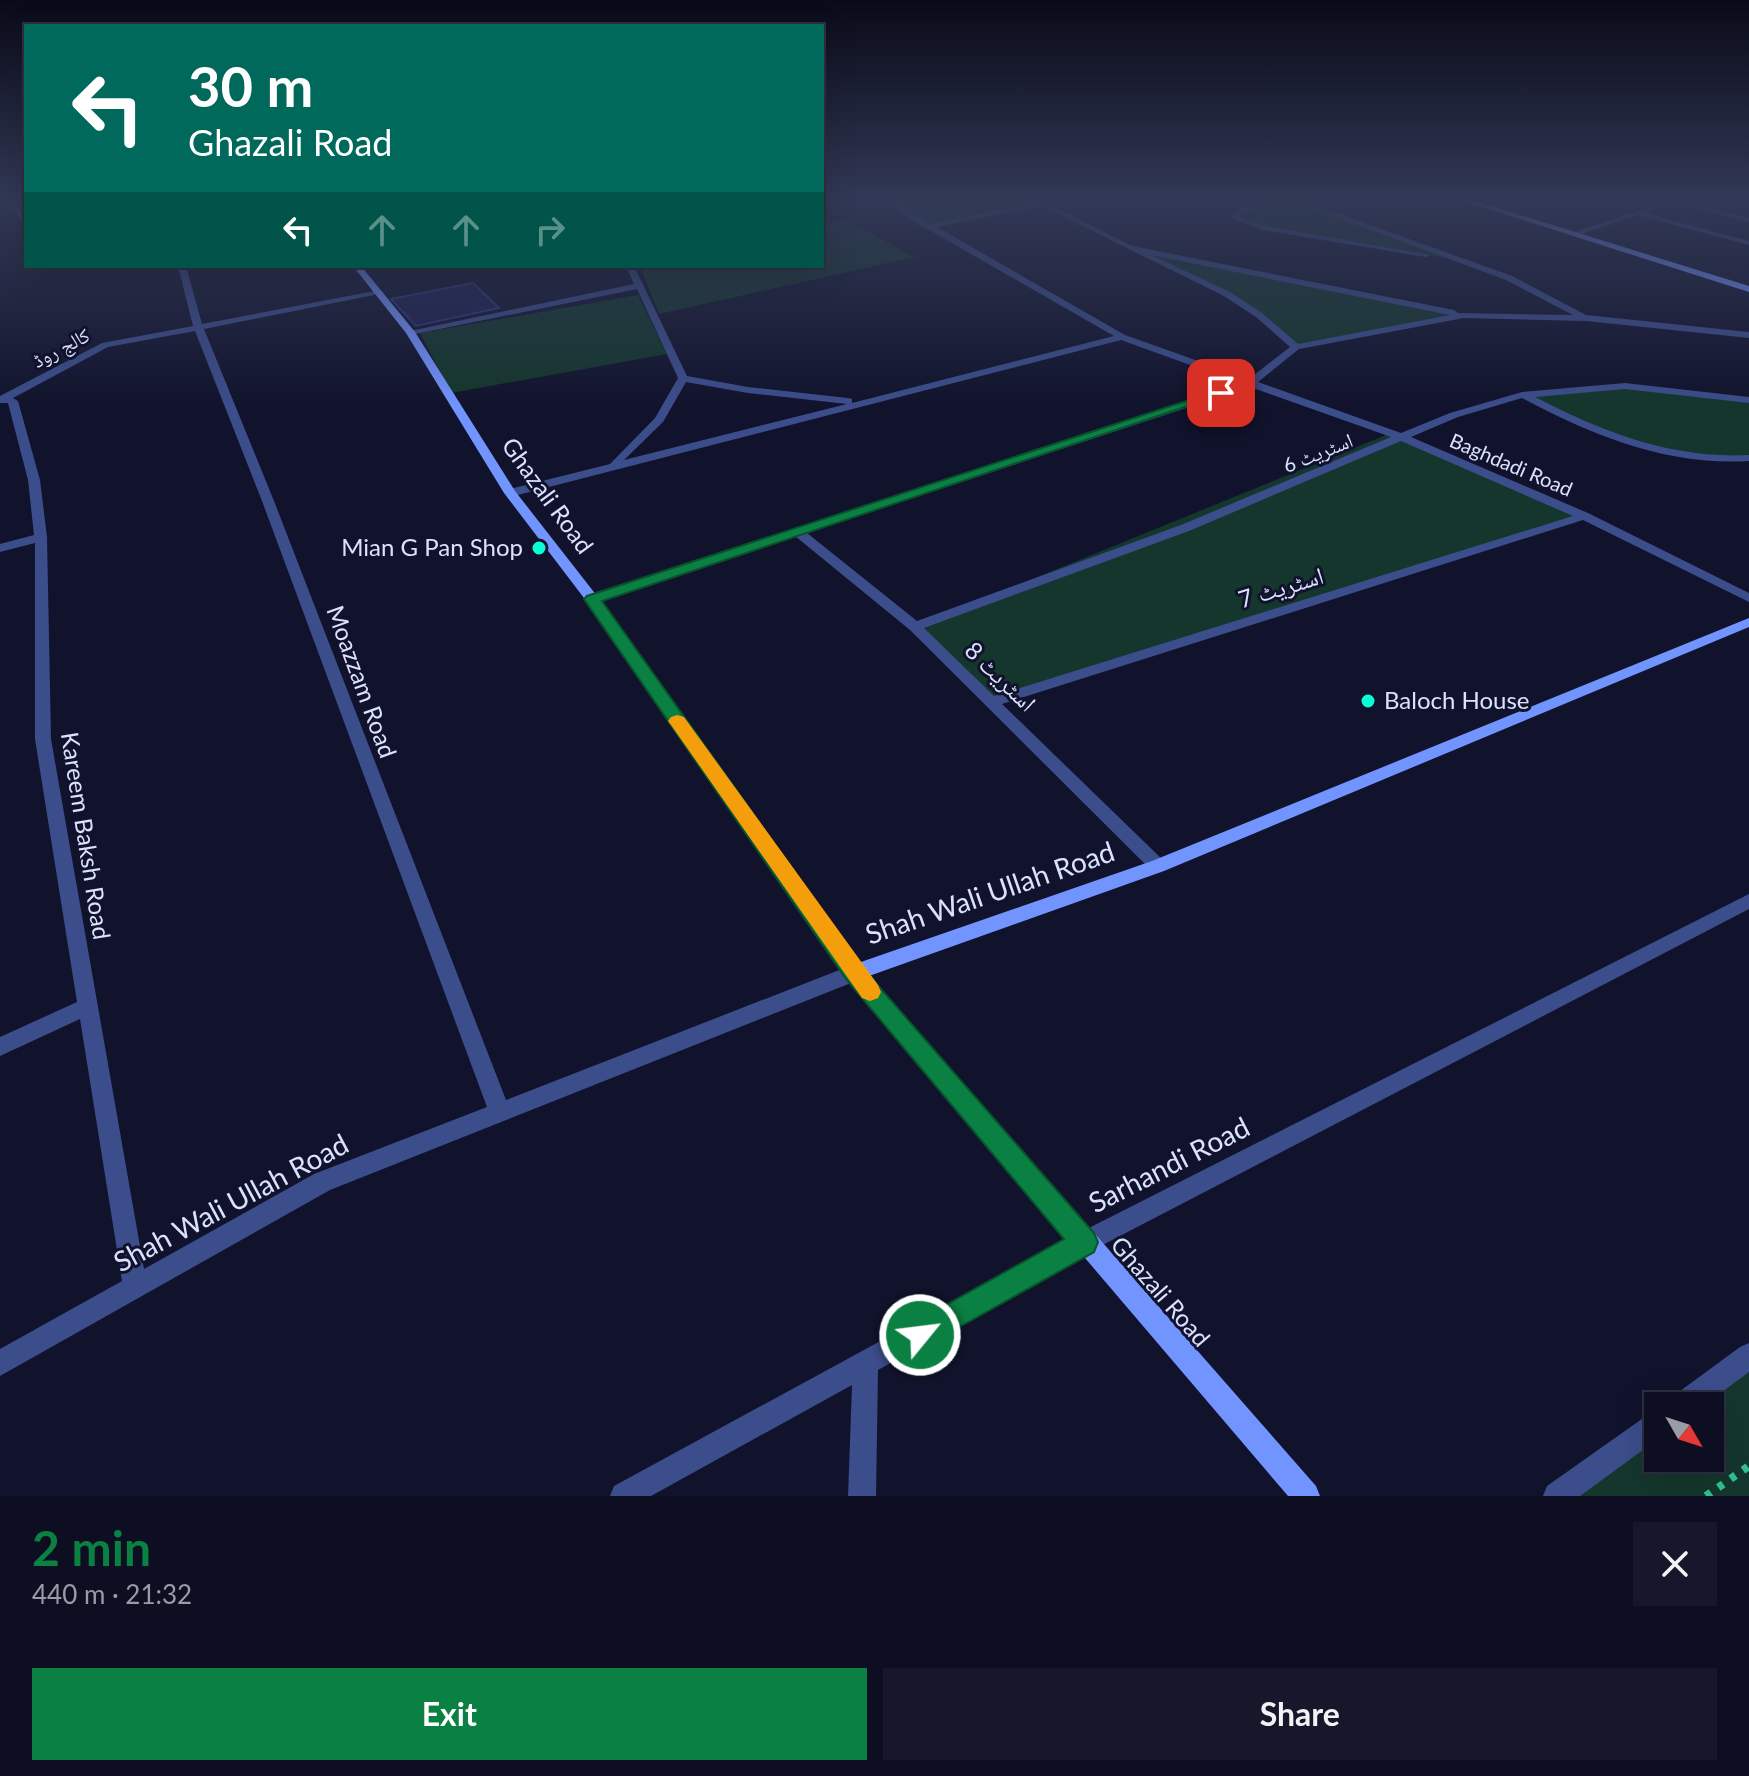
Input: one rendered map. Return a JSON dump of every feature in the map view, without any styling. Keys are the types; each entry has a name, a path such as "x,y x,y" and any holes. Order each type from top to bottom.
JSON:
{"main road":[{"name":"Ghazali Road","path":"359,269 410,332 510,493 592,599 854,973 1306,1496"},
{"path":"1684,269 1749,289"},
{"name":"Shah Wali Ullah Road","path":"854,973 1158,866 1749,622"}],"street":[{"name":"Moazzam Road","path":"183,269 198,327 268,501 500,1113"},
{"path":"631,269 683,378"},
{"name":"Baghdadi Road","path":"1005,269 1122,337 1403,438 1584,516 1749,598"},
{"path":"1174,269 1227,294 1259,315 1296,347"},
{"path":"1234,269 1464,315 1586,318 1749,335"},
{"path":"1484,269 1509,278 1586,318"},
{"path":"410,332 640,286"},
{"name":"کالج روڈ","path":"2,400 105,345 380,293"},
{"path":"592,599 1251,383 1296,347 1464,315"},
{"path":"510,493 1122,337"},
{"path":"683,378 748,390 862,403"},
{"path":"612,465 659,420 683,378"},
{"name":"اسٹریٹ 6","path":"915,627 1185,528 1454,415 1522,395 1625,386 1749,400"},
{"path":"1522,395 1660,452 1726,461 1749,458"},
{"name":"Kareem Baksh Road","path":"2,400 13,401 31,467 41,537 43,739 135,1287"},
{"name":"اسٹریٹ 7","path":"991,702 1584,516"},
{"name":"اسٹریٹ 8","path":"799,533 915,627 1158,866"},
{"path":"0,548 41,537"},
{"name":"Sarhandi Road","path":"624,1496 865,1366 1085,1242 1749,901"},
{"name":"Shah Wali Ullah Road","path":"0,1363 322,1182 854,973"},
{"path":"0,1047 88,1006"},
{"path":"1700,1392 1749,1356"},
{"path":"862,1496 865,1366"},
{"path":"1557,1496 1644,1433"}],"path":[{"path":"1706,1496 1749,1466"}],"green space":[{"path":"641,269 862,269 659,314"},
{"path":"1174,269 1234,269 1464,315 1293,349 1257,316"},
{"path":"638,295 667,354 451,393 420,333"},
{"path":"1625,386 1749,400 1749,458 1693,456 1664,449 1604,429 1522,395"},
{"path":"1391,433 1584,516 991,702 915,627"},
{"path":"1749,1356 1749,1496 1557,1496 1644,1433 1644,1472 1724,1472 1724,1392 1700,1392"}],"building":[{"path":"473,283 499,308 416,326 391,299"}],"slow traffic":[{"path":"677,721 870,992"}],"place":[{"name":"Mian G Pan Shop","path":"539,548"},
{"name":"Baloch House","path":"1368,701"}],"route":[{"path":"920,1335 1085,1242 854,973 592,599 1221,393"}]}
